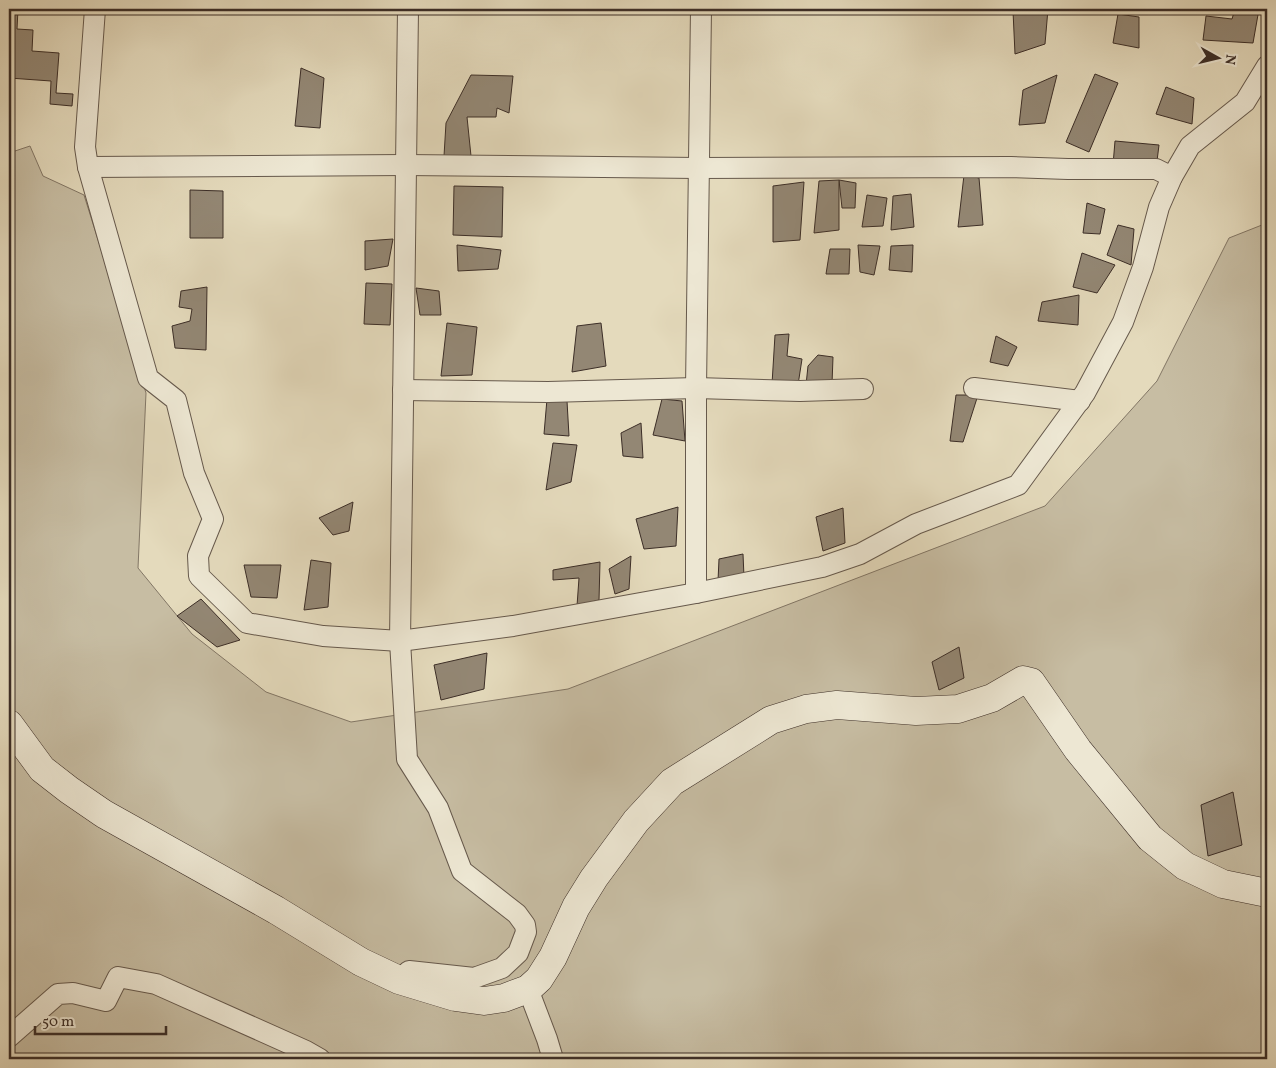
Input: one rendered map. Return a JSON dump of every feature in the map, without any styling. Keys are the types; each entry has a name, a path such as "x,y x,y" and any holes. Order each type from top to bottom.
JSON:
{"street":[{"path":"95,9 85,147 88,167 148,378 176,400 194,473 213,519 198,556 199,576 247,624 323,636 400,641 513,626 696,593 822,567 860,554 916,524 1018,485 1086,393 1123,322 1143,267 1158,207 1172,177 1190,146 1245,102 1267,66"},
{"path":"398,980 409,971 474,978 502,968 518,953 526,932 525,925 517,914 462,871 438,808 407,759 400,641 408,9"},
{"path":"696,593 696,388 701,9"},
{"path":"88,167 405,165 698,168 1011,167 1156,169 1172,177"},
{"path":"402,390 548,392 696,388 800,391 863,389"},
{"path":"974,388 1080,401"},
{"path":"9,724 42,769 68,790 104,814 268,905 361,962 398,980 455,997 484,1001 504,998 528,989 539,979 553,958 576,907 594,878 636,821 672,782 771,720 806,709 837,705 916,712 958,709 992,698 1023,680 1030,682 1078,750 1150,838 1185,866 1223,884 1267,893"},
{"path":"9,1038 58,994 73,993 106,1001 118,977 156,984 320,1059"},
{"path":"528,989 553,1059"}],"shaded area":[{"path":"30,146 43,176 84,195 146,393 138,568 192,634 266,692 351,722 568,689 1045,506 1157,381 1229,238 1267,223 1267,1059 9,1059 9,153"}],"building":[{"path":"9,9 18,9 17,29 33,30 32,51 59,53 56,93 73,94 72,106 50,104 51,81 9,78"},
{"path":"1021,9 1048,9 1045,44 1015,54 1013,11 1021,12"},
{"path":"1235,9 1259,9 1253,43 1203,40 1206,16 1232,19"},
{"path":"1118,14 1139,17 1139,48 1113,43"},
{"path":"301,68 324,78 320,128 295,126"},
{"path":"1095,74 1118,83 1089,152 1066,142"},
{"path":"471,75 513,76 509,113 497,108 496,117 467,117 471,156 444,156 446,123"},
{"path":"1057,75 1045,123 1019,125 1023,90"},
{"path":"1166,87 1194,98 1192,124 1156,114"},
{"path":"1115,141 1159,145 1156,169 1113,165"},
{"path":"964,175 979,178 983,225 958,227"},
{"path":"839,180 856,183 855,208 842,208"},
{"path":"839,180 839,230 814,233 819,181"},
{"path":"804,182 800,240 773,242 773,186"},
{"path":"454,186 503,187 502,237 453,235"},
{"path":"190,190 223,191 223,238 190,238"},
{"path":"911,194 914,227 891,230 893,196"},
{"path":"867,195 887,198 883,226 862,227"},
{"path":"1087,203 1105,209 1100,234 1083,233"},
{"path":"1118,225 1134,229 1131,265 1107,255"},
{"path":"393,239 388,266 365,270 365,241"},
{"path":"457,245 501,250 498,269 458,271"},
{"path":"858,245 880,246 874,275 860,272"},
{"path":"913,245 912,272 889,270 891,246"},
{"path":"830,249 850,249 849,274 826,274"},
{"path":"1082,253 1115,265 1097,293 1073,287"},
{"path":"366,283 392,284 390,325 364,324"},
{"path":"207,287 206,350 175,348 172,326 190,321 192,309 179,307 181,291"},
{"path":"416,288 439,291 441,315 420,315"},
{"path":"1079,295 1078,325 1038,321 1042,302"},
{"path":"447,323 477,327 472,375 441,376"},
{"path":"601,323 606,366 572,372 577,326"},
{"path":"789,334 787,356 802,359 798,385 772,384 775,335"},
{"path":"996,336 1017,347 1008,366 990,362"},
{"path":"818,355 833,357 832,384 806,385 808,366"},
{"path":"956,395 978,395 963,442 950,441"},
{"path":"547,399 567,401 569,436 544,434"},
{"path":"662,399 682,401 685,441 653,435"},
{"path":"641,423 643,458 623,456 621,433"},
{"path":"553,443 577,445 571,482 546,490"},
{"path":"353,502 349,531 333,535 319,518"},
{"path":"678,507 676,546 644,549 636,519"},
{"path":"843,508 845,543 823,551 816,517"},
{"path":"743,554 744,577 718,581 719,559"},
{"path":"631,556 629,589 615,594 609,569"},
{"path":"311,560 331,563 328,607 304,610"},
{"path":"600,562 599,600 577,606 579,578 553,580 553,570"},
{"path":"244,565 281,565 277,598 251,597"},
{"path":"201,599 240,640 217,647 177,616"},
{"path":"959,647 964,678 939,690 932,662"},
{"path":"487,653 484,689 441,700 434,665"},
{"path":"1233,792 1242,845 1208,856 1201,805"}]}
